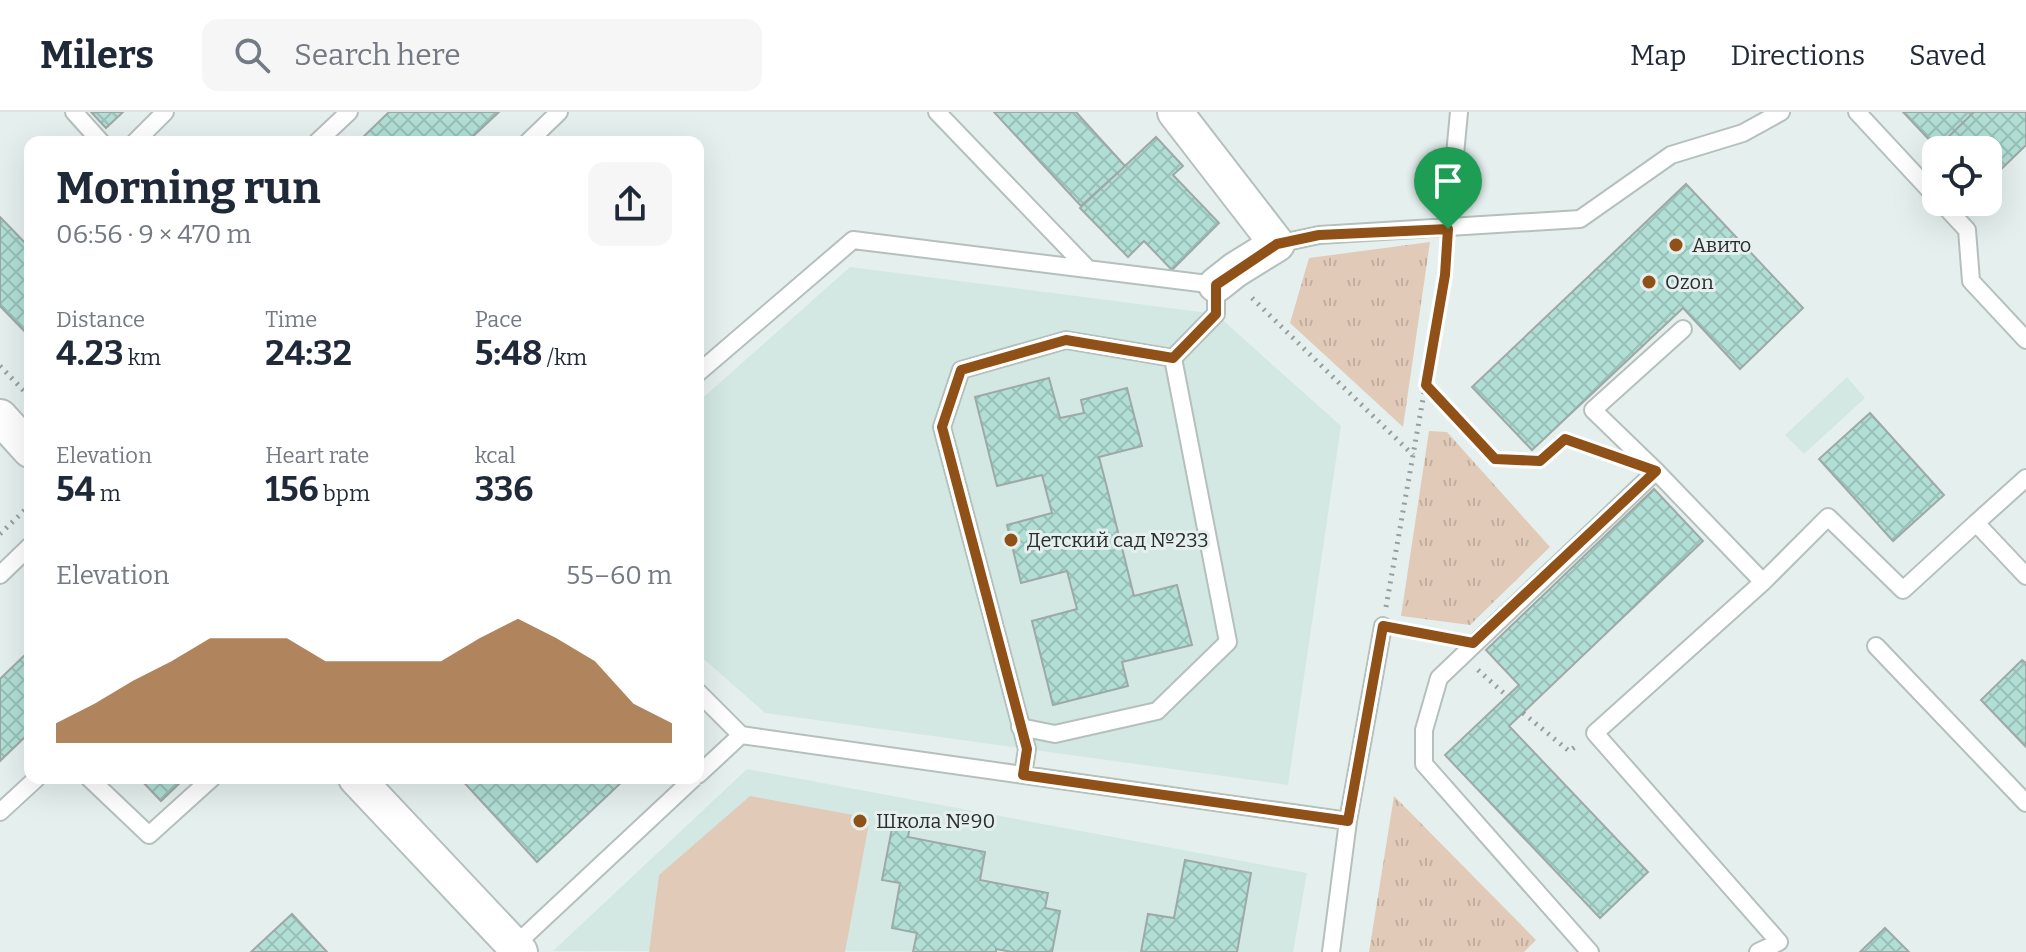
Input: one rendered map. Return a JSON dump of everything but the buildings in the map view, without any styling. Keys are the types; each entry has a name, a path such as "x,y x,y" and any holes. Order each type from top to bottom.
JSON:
{"street":[{"path":"1175,112 1277,244 1222,280"},
{"path":"0,417 24,443"},
{"path":"362,784 514,950"}],"lane":[{"path":"74,112 96,136"},
{"path":"141,136 165,112"},
{"path":"323,136 349,112"},
{"path":"534,136 559,112"},
{"path":"937,112 1088,269"},
{"path":"1448,229 1459,112"},
{"path":"1277,244 1319,235 1580,219 1671,155 1743,133 1781,112"},
{"path":"1857,112 1922,182"},
{"path":"1954,216 1967,230 1971,281 2026,340"},
{"path":"704,368 853,240 1088,269 1222,280 1216,314 1173,358"},
{"path":"1683,329 1593,410 1763,582"},
{"path":"1023,775 1027,749 942,427 961,370 1066,340 1173,358"},
{"path":"1020,727 1055,734 1157,711 1228,642 1173,358"},
{"path":"1590,952 1424,764 1424,730 1439,678 1656,471"},
{"path":"1758,952 1781,947 1595,733 1763,582 1828,517 1903,590 2026,478"},
{"path":"1976,523 2026,576"},
{"path":"0,575 24,552"},
{"path":"1331,952 1348,821 1383,626"},
{"path":"1876,646 2026,803"},
{"path":"704,698 741,735 1348,821"},
{"path":"704,769 741,735"},
{"path":"0,812 30,784"},
{"path":"95,784 149,835 205,784"},
{"path":"514,950 688,784"}],"path":[{"path":"1448,229 1445,275 1383,626 1473,643"},
{"path":"1222,280 1413,455"},
{"path":"0,366 24,391"},
{"path":"1426,385 1495,459 1540,461 1565,439 1604,453"},
{"path":"0,534 24,511"},
{"path":"1461,656 1507,696"},
{"path":"1523,713 1569,751 1595,733"}],"shaded area":[{"name":"Детский сад №233","path":"850,267 1216,314 1341,426 1288,785 765,713 704,659 704,397"},
{"path":"1847,377 1865,398 1804,454 1785,435"},
{"name":"Школа №90","path":"747,769 1307,873 1293,952 553,951"}],"green space":[{"path":"1430,242 1403,427 1290,323 1309,258"},
{"path":"1429,431 1447,432 1550,547 1470,625 1401,616"},
{"path":"750,796 870,818 845,952 649,952 659,875"},
{"path":"1394,796 1536,940 1524,952 1369,952"}],"place":[{"name":"Авито","path":"1676,245"},
{"name":"Ozon","path":"1649,282"},
{"name":"Детский сад №233","path":"1011,540"},
{"name":"Школа №90","path":"860,821"}],"route":[{"path":"1448,229 1445,275 1426,385 1495,459 1540,461 1565,439 1656,471 1473,643 1383,626 1348,821 1023,775 1027,749 942,427 961,370 1066,340 1173,358 1216,314 1216,285 1277,244 1319,235 1448,229"}]}
